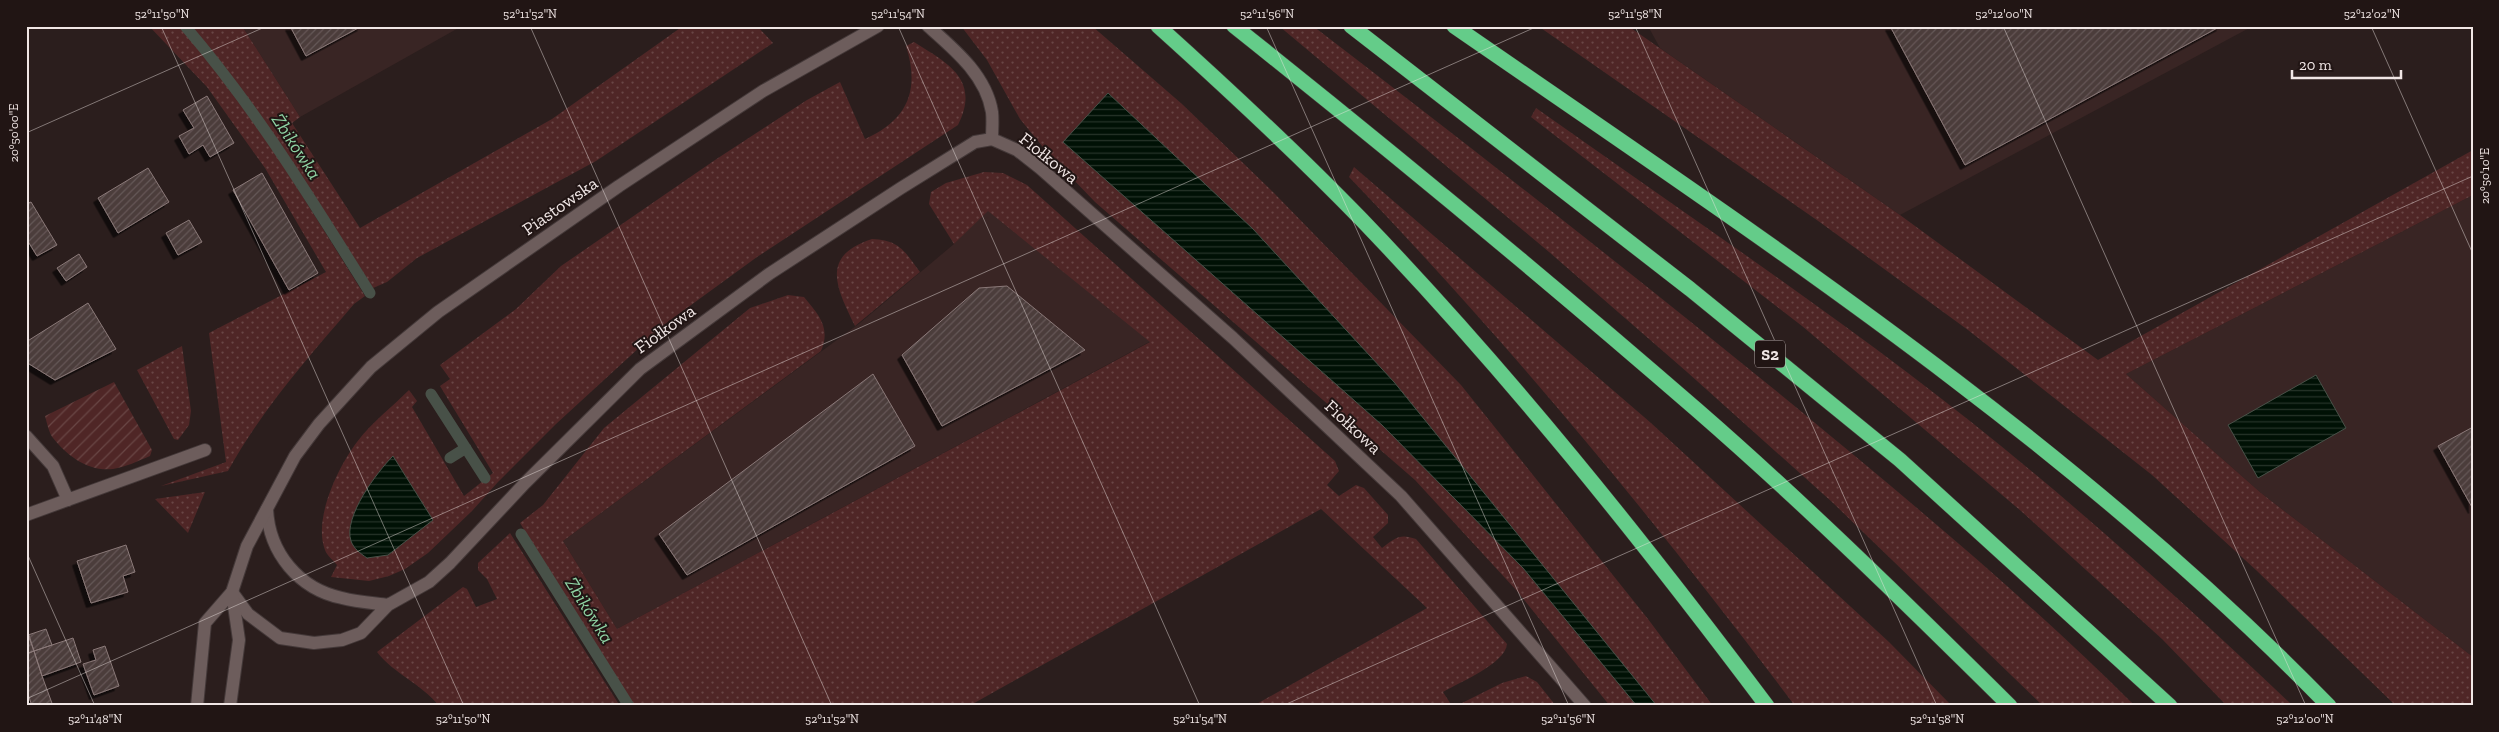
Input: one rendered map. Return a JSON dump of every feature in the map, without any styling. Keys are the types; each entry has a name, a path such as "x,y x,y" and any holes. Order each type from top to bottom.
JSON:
{"highway":[{"path":"1158,26 1250,110 1361,219 1475,344 1574,459 1664,569 1766,706"},
{"path":"1234,26 1403,162 1698,411 1890,588 2010,706"},
{"name":"S2","path":"1351,26 1690,289 1900,460 2170,706"},
{"path":"1454,26 1804,269 1984,400 2156,544 2291,667 2329,706"}],"street":[{"name":"Piastowska","path":"232,592 247,546 295,456 349,389 388,351 438,312 695,135 763,91 878,26"},
{"path":"928,26 973,70 992,111 992,139"},
{"name":"Fiołkowa","path":"232,592 258,623 280,638 302,642 328,642 353,637 361,633 388,605 429,582 450,563 525,483 640,369 769,274 975,142 992,139 1017,150 1040,168 1233,338 1401,496 1585,706"},
{"path":"26,436 53,466 68,500"},
{"path":"26,515 205,450"},
{"path":"266,509 275,548 298,578 314,588 341,598 388,605"},
{"path":"197,706 205,623 232,592"},
{"path":"230,706 239,640 232,592"}],"shaded area":[{"path":"149,26 180,26 223,77 256,122 365,296 354,304 286,384 256,426 228,471 161,486 226,462 209,333 326,272 265,168 207,87"},
{"path":"190,26 242,26 300,117 292,123 360,228 552,119 683,26 757,26 773,43 596,161 417,258 387,282 373,288 277,139"},
{"path":"242,26 462,26 300,117"},
{"path":"961,26 1092,26 1182,104 1274,193 1461,385 1648,619 1713,706 1657,706 1394,382 1253,229 1108,93 1064,143 1382,425 1523,568 1637,706 1610,706 1517,591 1415,480 1095,202 1047,152 1020,119 987,60"},
{"path":"1279,26 1313,26 1617,263 1797,408 1927,517 2054,628 2135,706 2043,706 1832,502 1687,372 1549,252"},
{"path":"1538,26 1628,26 1900,215 2098,360 2473,150 2473,195 2126,374 2261,493 2473,657 2473,706 2396,706 2256,570 2152,475 1968,330 1821,223"},
{"path":"1648,26 2253,26 1900,215 1660,48"},
{"path":"914,42 948,65 963,84 965,96 964,109 958,125 757,257 665,324 556,424 472,511 428,553 405,569 389,576 369,581 331,577 337,565 325,550 322,524 329,494 335,479 342,465 363,435 409,390 417,401 412,407 464,496 493,473 440,386 450,379 440,365 516,309 561,266 715,160 807,100 840,82 865,139 892,123 901,113 911,90 912,76 906,46"},
{"path":"1108,93 1253,229 1394,382 1657,706 1637,706 1523,568 1382,425 1063,142"},
{"path":"1536,108 1816,305 1958,412 2057,492 2153,576 2293,706 2227,706 2162,639 2021,511 1802,326 1531,117"},
{"path":"1354,167 1651,423 1889,642 1952,706 1795,706 1743,637 1580,435 1467,304 1349,177"},
{"path":"984,172 1003,173 1027,185 1335,461 1339,471 1327,485 1339,496 1356,485 1364,488 1388,515 1388,523 1373,537 1382,548 1398,537 1406,536 1416,539 1507,644 1499,659 1481,672 1443,692 1452,706 1253,706 1427,608 1321,509 969,706 634,706 520,523 543,505 604,428 750,308 788,295 804,297 822,322 825,335 821,351 563,541 617,629 1150,342 988,211 954,244 929,204 931,192 946,183"},
{"path":"2473,195 2473,657 2261,493 2126,374"},
{"path":"988,210 1151,341 617,629 563,541 860,323 954,244"},
{"path":"872,239 889,242 901,248 920,272 855,326 838,287 837,275 839,264 844,255 855,246"},
{"path":"182,346 191,411 189,425 178,440 174,439 137,370"},
{"path":"2316,375 2346,428 2258,478 2228,425"},
{"path":"114,382 152,450 150,456 123,467 113,469 95,468 72,457 59,445 50,433 45,416"},
{"path":"393,456 433,520 388,555 367,558 356,549 351,541 352,520 363,496"},
{"path":"205,492 188,533 155,499"},
{"path":"510,533 620,706 439,706 425,691 391,667 377,652 463,587 467,589 476,607 497,599 487,579 478,570 478,563"},
{"path":"1526,676 1537,682 1556,706 1456,706 1502,683"}],"building":[{"path":"290,26 362,26 306,56"},
{"path":"1890,26 2221,26 1965,165"},
{"path":"207,96 234,143 210,157 203,145 189,154 179,136 194,128 183,110"},
{"path":"148,168 169,202 118,233 98,198"},
{"path":"262,173 318,273 289,290 233,190"},
{"path":"31,202 57,245 37,256 26,238 26,204"},
{"path":"189,220 202,242 178,255 166,233"},
{"path":"79,254 87,267 66,281 57,268"},
{"path":"1007,286 1085,350 942,426 902,355 979,288"},
{"path":"88,303 116,349 55,380 26,362 26,342"},
{"path":"873,374 915,446 687,575 659,534"},
{"path":"2473,427 2473,509 2438,446"},
{"path":"126,545 135,572 123,576 128,592 91,603 77,561"},
{"path":"46,629 52,645 34,651 28,635"},
{"path":"28,632 34,651 26,654 26,633"},
{"path":"73,638 81,662 42,676 34,651"},
{"path":"105,646 119,686 94,695 83,664 96,660 93,650"},
{"path":"34,651 53,706 32,706 26,690 26,654"}],"waterway":[{"name":"Żbikówka","path":"185,26 260,123 305,189 370,293"},
{"name":"Żbikówka","path":"431,394 485,478"},
{"path":"450,458 466,448"},
{"name":"Żbikówka","path":"521,534 629,706"}]}
